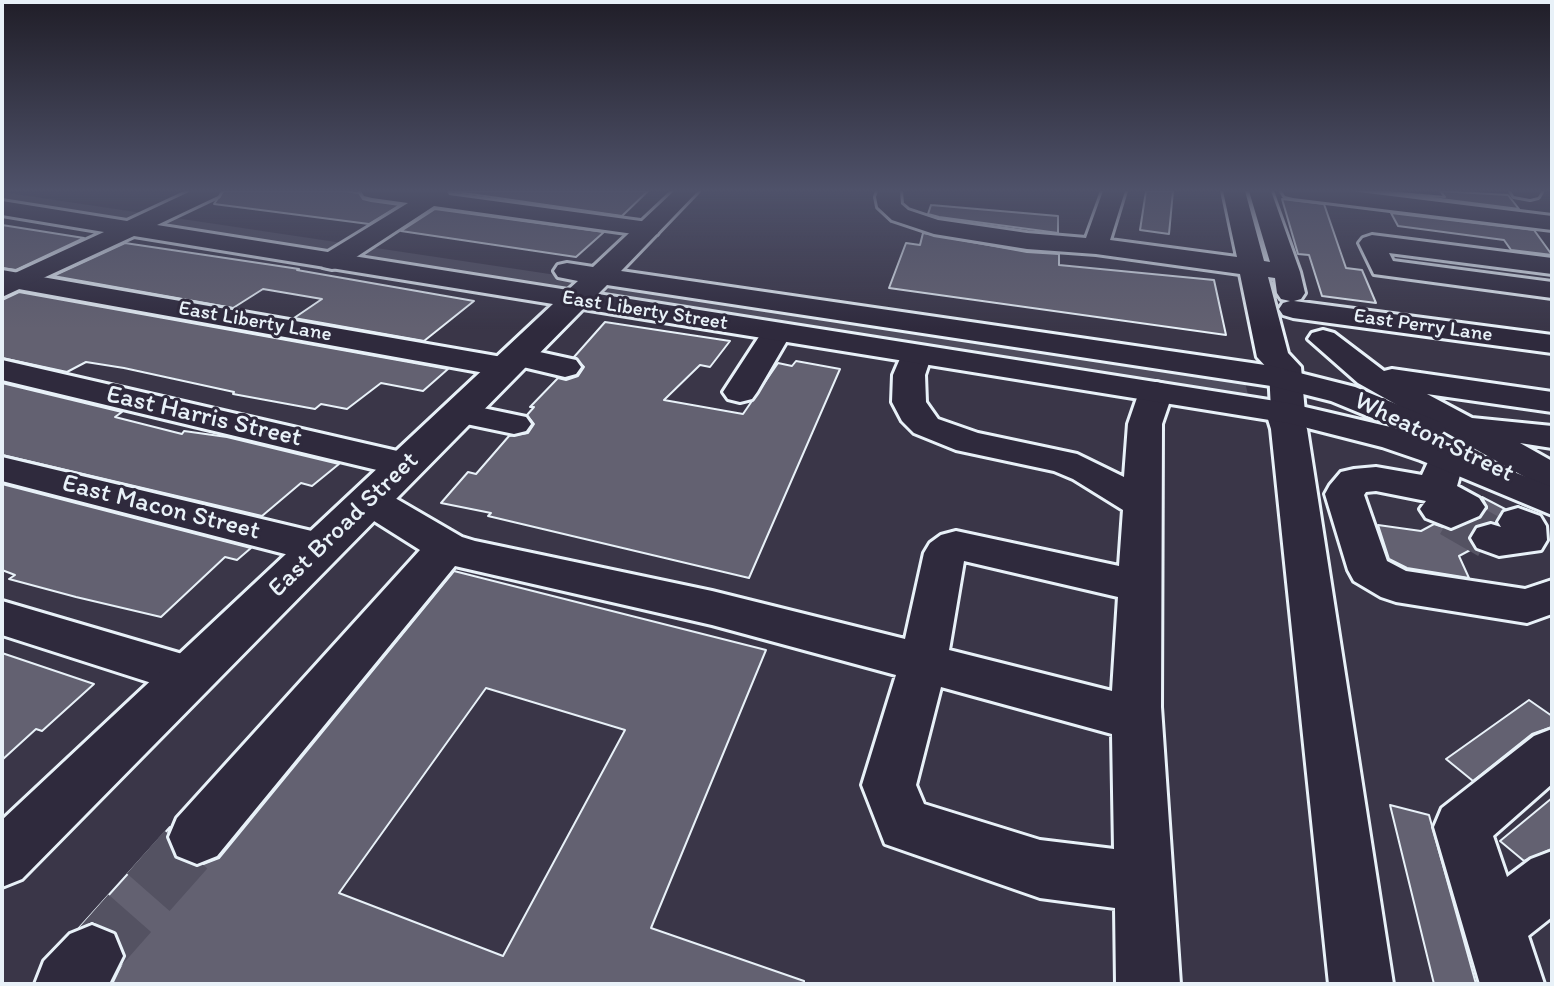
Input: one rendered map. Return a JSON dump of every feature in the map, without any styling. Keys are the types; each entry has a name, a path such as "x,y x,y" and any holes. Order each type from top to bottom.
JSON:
{"main road":[{"path":"7,283 92,237"},
{"name":"East Liberty Street","path":"263,237 330,247 575,299 1156,392 1283,384"},
{"path":"366,240 371,237"},
{"name":"East Broad Street","path":"2,859 640,237"},
{"path":"994,237 1096,246 1287,272"},
{"path":"1096,246 1099,237"},
{"path":"1245,237 1273,357 1283,384 1284,416 1289,429 1361,984"},
{"path":"1275,237 1304,326 1304,362 1283,384"},
{"path":"330,247 366,240 406,246"},
{"path":"1372,243 1550,273 1383,268 1372,243"},
{"name":"East Liberty Street","path":"539,267 1283,384"},
{"name":"East Liberty Lane","path":"7,283 512,361 565,366"},
{"path":"1304,326 1552,371"},
{"path":"1304,326 1369,376 1454,484"},
{"name":"East Perry Lane","path":"1304,326 1552,344"},
{"path":"740,392 777,332"},
{"path":"916,354 909,375 909,402 914,414 926,426 968,442 1064,462 1086,471 1142,504"},
{"name":"East Harris Street","path":"2,370 406,465"},
{"path":"1369,376 1552,402"},
{"name":"Wheaton Street","path":"1283,384 1394,439 1454,484 1552,501"},
{"name":"Wheaton Street","path":"1283,384 1318,385 1405,418 1552,501"},
{"path":"1148,984 1136,707 1142,504 1146,464 1145,424 1156,392"},
{"path":"459,413 514,424"},
{"path":"1454,484 1552,437"},
{"name":"East Macon Street","path":"2,469 320,548"},
{"path":"1552,476 1454,484 1376,479 1354,481 1344,494 1369,570 1396,586 1527,606 1552,596"},
{"path":"369,500 458,551 712,608 1121,715 1136,707"},
{"path":"1300,520 1361,549"},
{"path":"1139,586 956,545 945,553 922,663 889,785 905,825 1040,869 1144,882"},
{"path":"197,837 330,684 458,551"},
{"path":"2,618 190,675"},
{"path":"1511,984 1462,827 1552,752"},
{"path":"1493,925 1552,880"}],"shaded area":[{"path":"213,237 303,237 1244,378 1249,399"}],"building":[{"path":"2,237 84,238 16,270 2,268"},
{"path":"441,237 598,237 576,257"},
{"path":"922,237 945,237 1027,252 1059,254 1059,265 1214,280 1226,335 889,288 906,243 920,245"},
{"path":"1293,237 1335,237 1346,268 1362,270 1376,303 1322,296 1309,255 1298,254"},
{"path":"1481,237 1539,237 1552,255 1511,250 1504,240"},
{"path":"125,243 299,269 297,270 474,301 424,341 294,318 322,299 263,289 233,308 53,276"},
{"path":"19,292 448,369 423,391 381,383 347,409 321,404 315,409 86,362 67,372 2,358 2,300"},
{"path":"605,322 730,341 710,367 700,365 664,400 743,414 778,363 792,366 796,361 840,369 749,578 488,516 491,513 441,503 468,472 476,474 509,436 528,433 534,424 527,415 534,407 530,407 558,378 566,380 578,376 584,367 574,357"},
{"path":"2,383 122,412 115,417 182,434 184,431 227,437 339,464 312,486 301,483 262,516 2,455"},
{"path":"2,484 251,548 237,560 225,557 161,617 76,597 9,579 15,575 2,570"},
{"path":"1482,497 1505,509 1496,523 1476,525 1469,537 1474,548 1459,556 1469,578 1407,568 1389,559 1378,525 1421,531 1434,524 1452,530 1481,517 1487,508"},
{"path":"454,571 766,650 651,928 804,981 804,984 112,984 125,957 116,933 93,923 79,928 170,827 167,838 176,858 198,866 219,858","holes":["486,688 625,730 503,956 339,893"]},
{"path":"2,653 94,684 42,731 36,729 2,760"},
{"path":"1529,700 1552,716 1552,727 1532,734 1473,781 1446,759"},
{"path":"1552,798 1552,849 1524,861 1500,841"},
{"path":"1390,805 1429,815 1476,984 1434,984"}],"tunnel":[{"path":"1451,515 1491,538"},
{"path":"92,956 197,837"}]}
